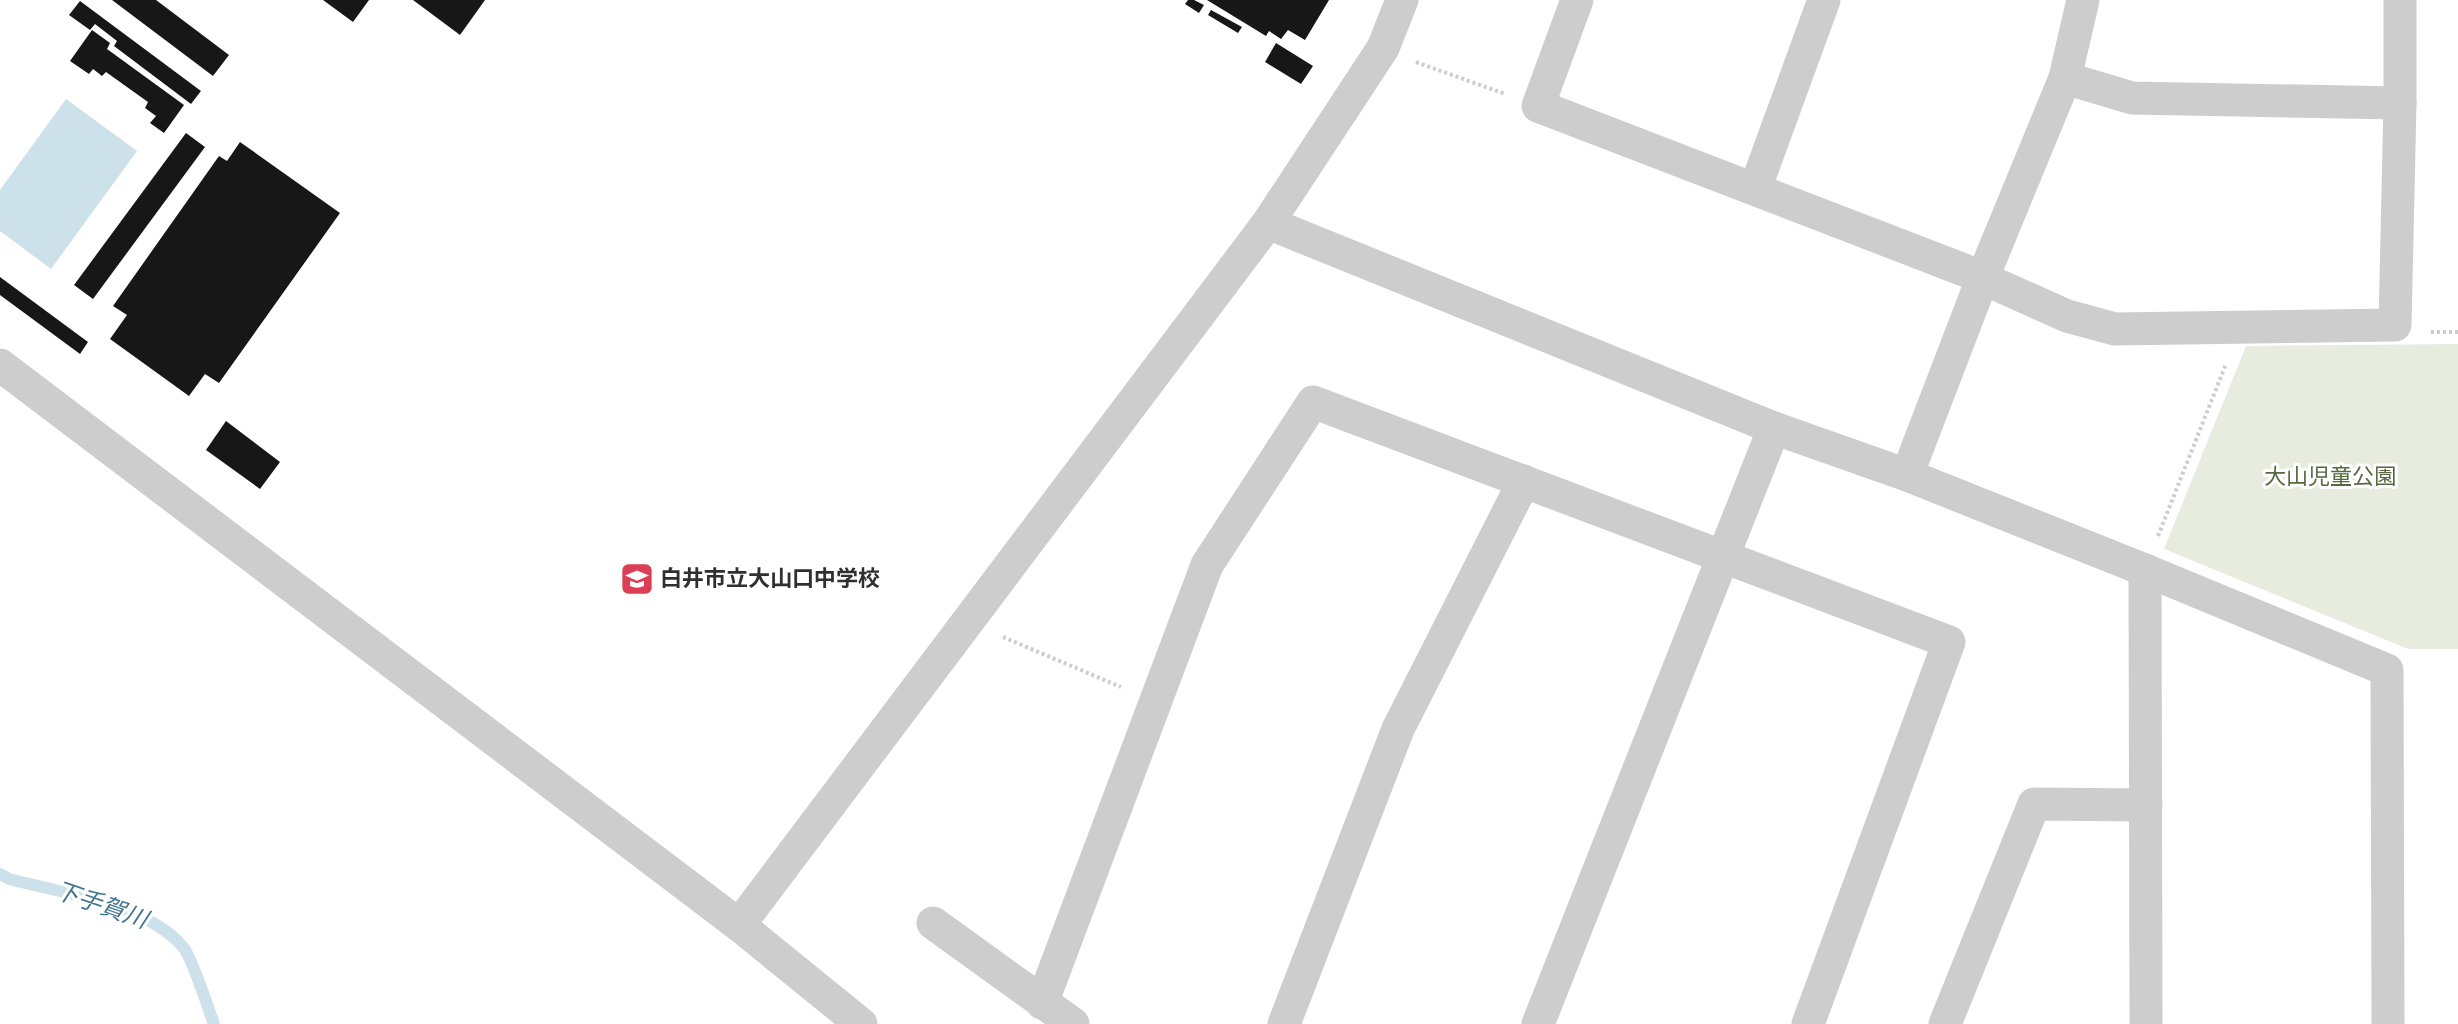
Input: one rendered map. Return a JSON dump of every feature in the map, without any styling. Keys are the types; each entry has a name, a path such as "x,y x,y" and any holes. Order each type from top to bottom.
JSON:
{"street":[{"path":"739,925 1268,224 1383,48 1402,0"},
{"path":"1577,0 1538,106 1983,277 2067,316 2115,329 2395,325 2400,0"},
{"path":"1755,189 1824,0"},
{"path":"1907,475 1983,277 2065,78 2083,0"},
{"path":"2065,78 2132,98 2400,103"},
{"path":"1268,224 1774,428 1907,475 2387,670 2388,1024"},
{"path":"0,365 739,925 861,1024"},
{"path":"1042,1003 1207,565 1313,402 1948,642 1808,1024"},
{"path":"1538,1024 1774,428"},
{"path":"1284,1024 1398,729 1524,481"},
{"path":"2145,570 2146,1024"},
{"path":"1945,1024 2034,804 2146,805"},
{"path":"933,923 1073,1024"}],"path":[{"path":"1415,62 1538,106"},
{"path":"2157,539 2240,327"},
{"path":"1003,637 1156,701"}],"green space":[{"name":"大山児童公園","path":"2458,344 2458,649 2408,649 2164,549 2246,346"}],"water":[{"path":"66,99 137,151 51,269 0,231 0,190"}],"building":[{"path":"112,0 156,0 229,55 213,76"},
{"path":"323,0 369,0 353,22"},
{"path":"413,0 485,0 460,35"},
{"path":"1188,0 1204,5 1199,13 1185,4"},
{"path":"1207,0 1329,0 1305,40 1288,30 1281,39 1269,31 1266,36"},
{"path":"80,1 201,91 191,104 114,46 117,41 95,24 90,30 69,15"},
{"path":"1211,10 1242,27 1238,33 1208,15"},
{"path":"92,30 110,43 107,49 184,105 164,133 150,123 156,116 145,108 148,102 106,72 102,76 93,69 89,74 70,61"},
{"path":"1276,43 1313,66 1301,84 1265,62"},
{"path":"186,133 205,147 93,299 74,285"},
{"path":"240,142 340,213 219,383 205,374 189,396 110,339 127,315 113,306 219,156 227,161"},
{"path":"0,277 88,342 80,354 0,295"},
{"path":"226,421 280,462 260,489 206,450"}],"waterway":[{"name":"下手賀川","path":"0,874 9,879 78,895 126,910 167,932 187,953 214,1024"}],"place":[{"name":"白井市立大山口中学校","path":"637,579"}]}
